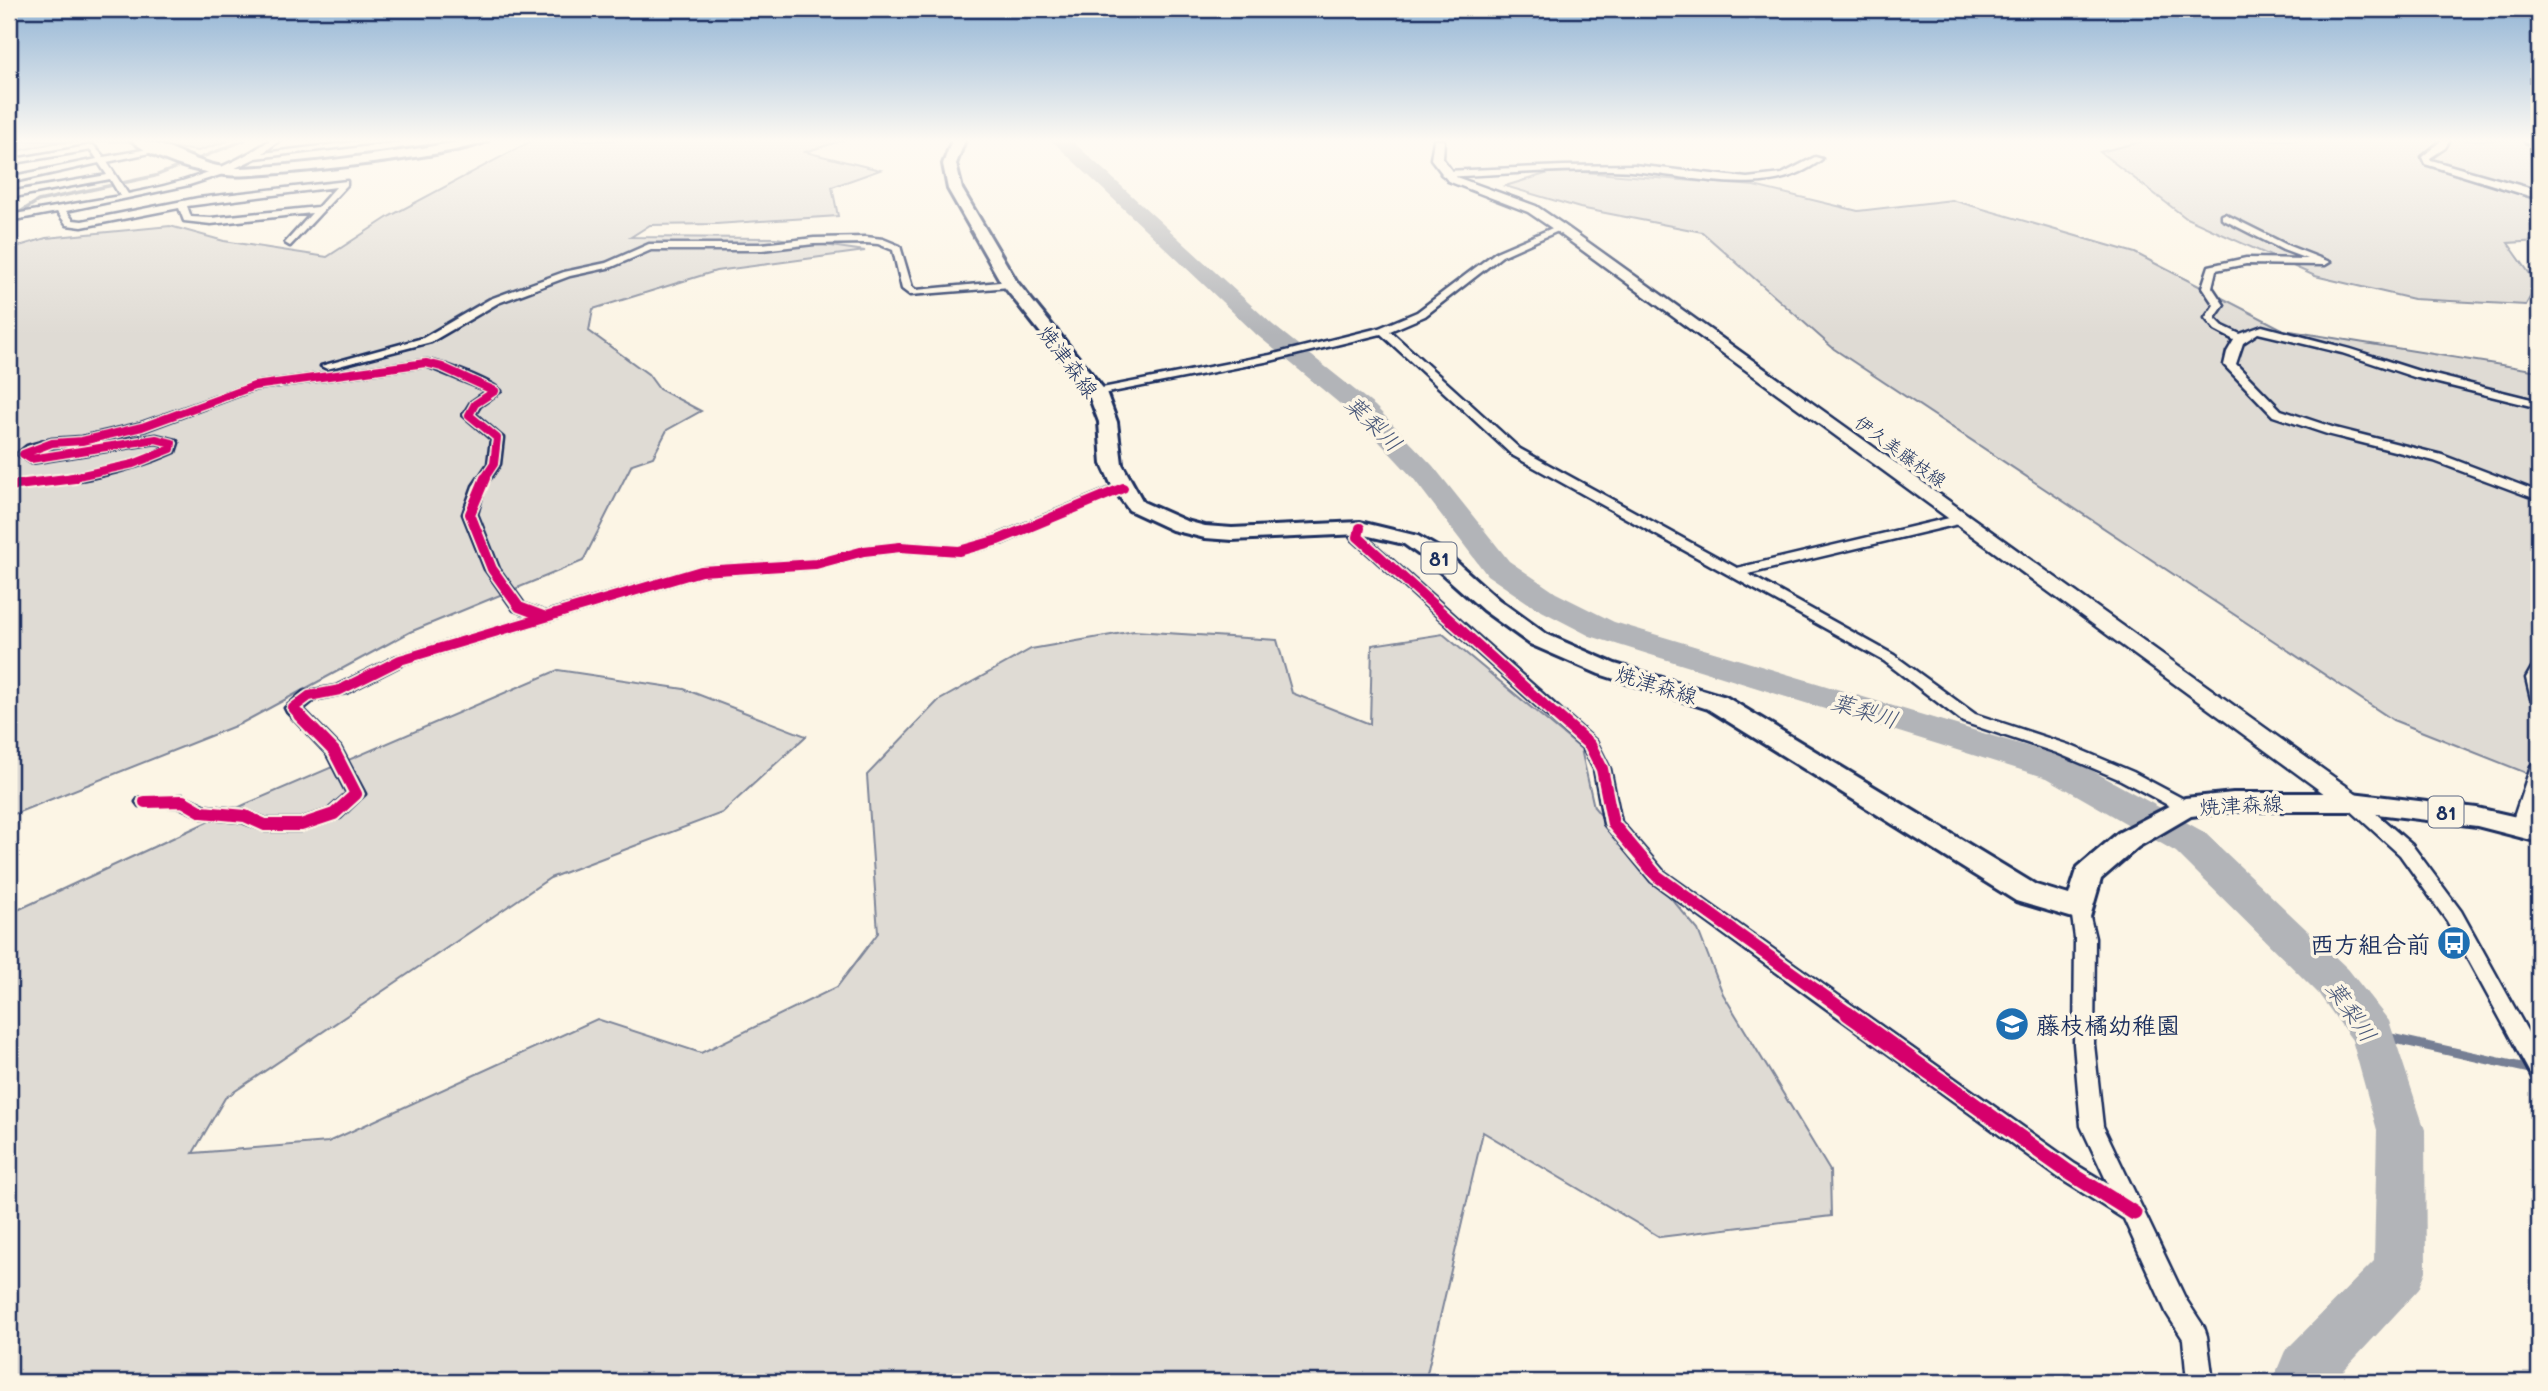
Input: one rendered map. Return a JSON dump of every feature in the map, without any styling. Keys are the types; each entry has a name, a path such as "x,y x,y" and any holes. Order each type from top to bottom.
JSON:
{"main road":[{"name":"焼津森線","path":"964,205 1010,284 1097,392 1108,422 1112,464 1136,506 1179,527 1205,531 1232,534 1360,528 1387,532 1411,540 1436,556 1491,605 1538,639 1607,669 1717,703 2026,893 2080,909 2088,874 2129,841 2180,809 2233,802 2352,802 2429,810 2529,829"},
{"name":"伊久美藤枝線","path":"1521,205 1532,209 1560,228 2352,802"}],"street":[{"path":"14,217 67,205"},
{"path":"59,208 75,225 177,205"},
{"path":"182,205 187,219 211,221 321,209"},
{"path":"290,243 325,205"},
{"path":"2225,217 2286,248 2325,262 2246,261 2212,268 2207,287 2219,305 2210,318 2219,328 2241,339"},
{"path":"1097,392 1270,358 1383,330 1421,314 1499,254 1560,228"},
{"path":"292,379 312,370 427,340 494,301 568,274 610,265 649,247 762,247 814,241 880,241 897,248 907,289 914,293 1010,284"},
{"path":"1383,330 1516,452 1889,658 1969,718 2063,749 2127,776 2180,809"},
{"path":"2539,404 2418,375 2346,351 2262,330 2253,330 2241,339 2230,354 2230,365 2277,413 2330,431 2438,458 2539,496"},
{"path":"9,486 63,480 149,460 171,449 172,443 156,439 31,459 23,454 31,449 142,427 254,386 426,363 444,365 461,377 486,384 495,391 475,404 469,415 497,438 494,464 479,486 470,514 492,569 519,607 544,616"},
{"path":"145,803 183,801 202,812 245,816 265,825 302,825 334,814 356,794 334,751 293,708 309,696 340,690 400,660 701,571 816,564 864,551 900,547 959,551 998,540 1124,488"},
{"path":"1735,573 1962,519"},
{"path":"1360,528 1358,537 1590,745 1602,769 1613,824 1657,876 2067,1171 2134,1213"},
{"path":"2539,667 2534,678 2539,699"},
{"path":"2529,829 2539,766"},
{"path":"2352,802 2406,850 2454,916 2539,1071"},
{"path":"2080,909 2085,938 2084,1044 2092,1126 2176,1306 2195,1336 2200,1382"}],"shaded area":[{"path":"411,205 836,205 838,216 716,224 650,225 631,237 776,238 865,251 716,271 593,309 589,331 648,374 659,389 701,411 667,430 653,457 632,464 583,561 410,632 240,724 9,816 9,249 46,238 170,226 224,241 327,257"},
{"path":"1569,205 1833,205 1858,211 1910,205 1969,205 2135,253 2284,330 2539,371 2539,778 2393,720 1834,349 1702,232"},
{"path":"2169,205 2539,205 2539,241 2508,243 2537,284 2526,305 2413,299 2315,276 2186,218"},
{"path":"1134,631 1277,640 1292,693 1370,724 1372,645 1443,634 1581,749 1594,807 1698,930 1723,994 1830,1171 1831,1216 1660,1237 1483,1132 1425,1382 9,1382 9,914 246,804 558,670 684,689 806,736 722,813 550,878 225,1098 193,1153 328,1142 597,1019 701,1053 837,987 878,933 867,775 938,701 1031,649"}],"waterway":[{"path":"9,219 32,205"},
{"name":"葉梨川","path":"1130,205 1265,330 1366,412 1423,472 1498,568 1545,600 1602,629 2060,769 2190,842 2333,981 2373,1034 2401,1130 2400,1271 2305,1371 2300,1382"},
{"path":"2373,1034 2539,1071"}],"cycle path":[{"path":"9,486 112,470 152,458 171,449 172,443 156,439 31,459 23,454 31,449 142,427 254,386 432,364 495,391 475,404 469,415 497,438 494,464 479,486 470,514 492,569 519,607 543,616"},
{"path":"145,802 183,801 202,812 245,816 265,825 301,825 334,814 356,794 334,751 293,708 309,696 340,690 400,660 701,571 816,564 864,551 900,547 959,551 998,540 1123,488"},
{"path":"1360,528 1358,537 1590,745 1602,769 1613,824 1657,876 2067,1171 2134,1213"}],"place":[{"name":"西方組合前","path":"2454,943"},
{"name":"藤枝橘幼稚園","path":"2012,1024"}]}
